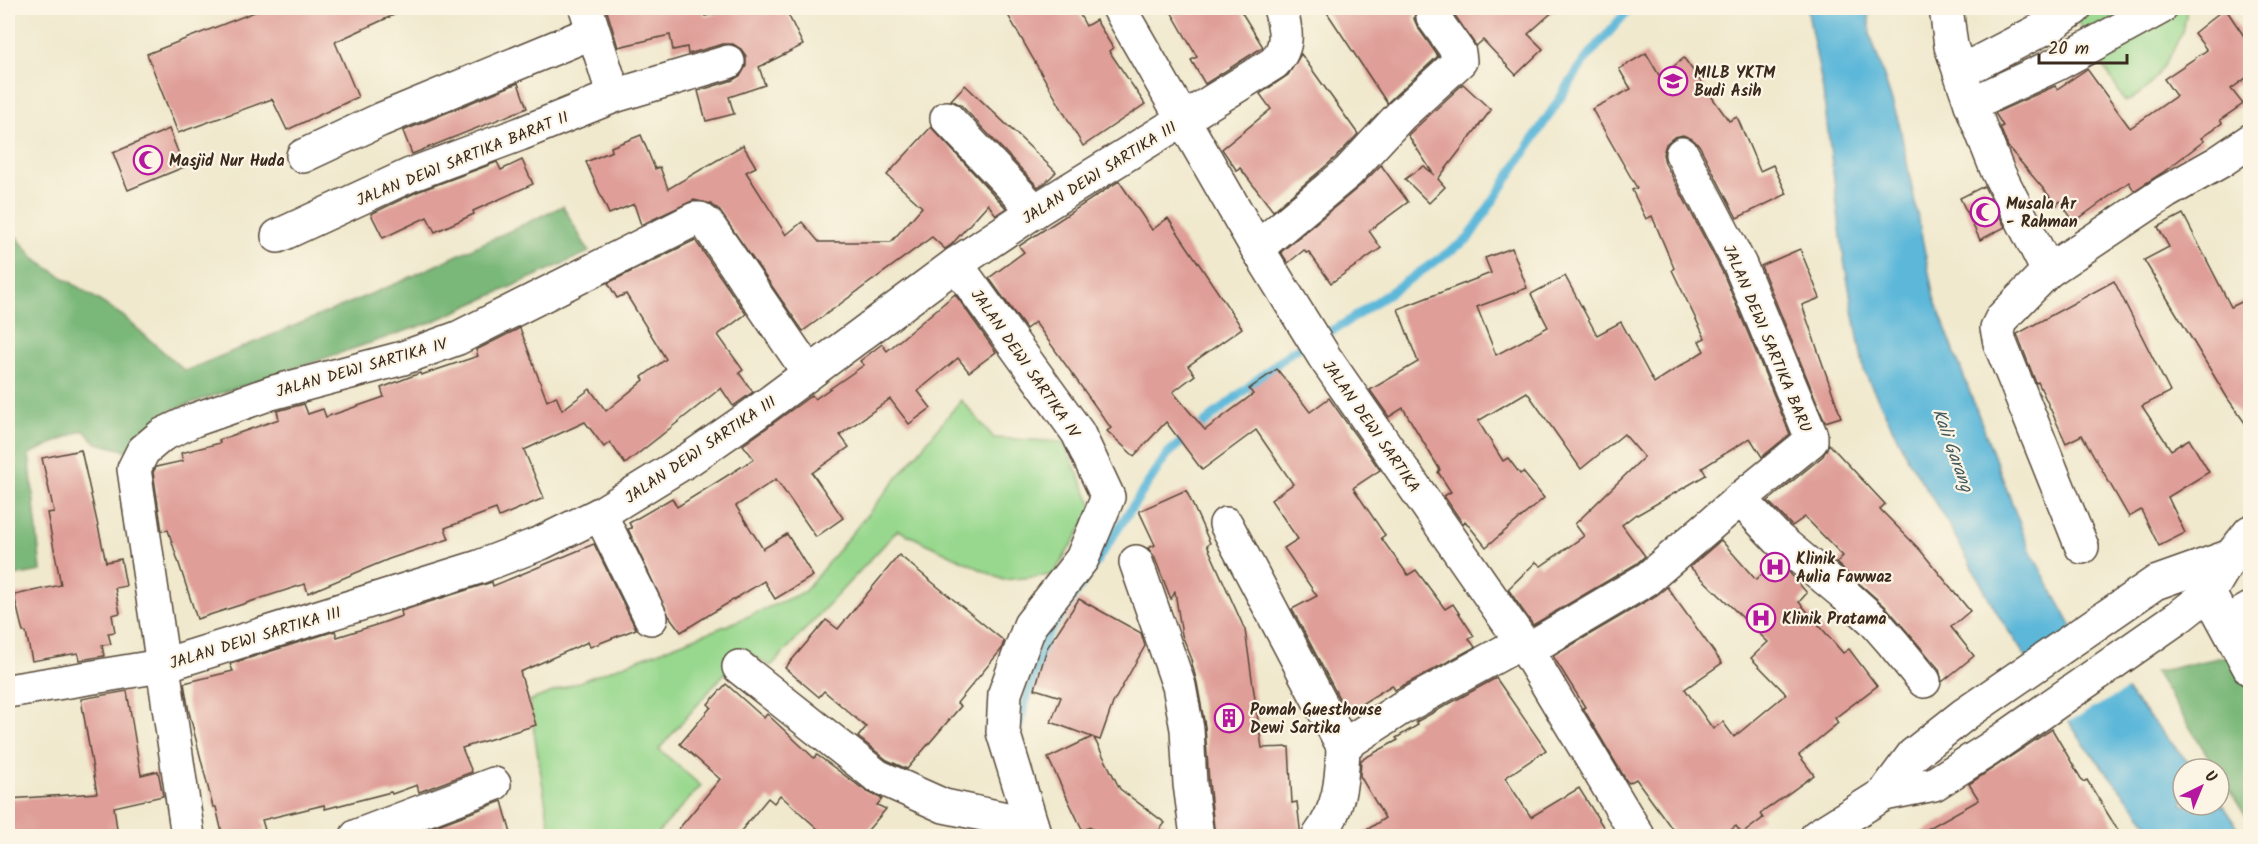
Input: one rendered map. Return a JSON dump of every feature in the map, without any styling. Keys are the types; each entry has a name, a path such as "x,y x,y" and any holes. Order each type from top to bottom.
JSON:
{"street":[{"name":"JALAN DEWI SARTIKA","path":"1119,8 1257,248 1325,358 1524,646 1638,837"},
{"name":"JALAN DEWI SARTIKA III","path":"16,690 161,666 479,567 541,543 600,514 691,458 753,416 956,264 1035,211 1274,63 1285,48 1280,8"},
{"path":"1257,248 1348,172 1401,115 1460,61 1459,53 1433,17 1436,8"},
{"path":"1946,8 1951,46 1971,104 1997,170 2048,271"},
{"path":"1960,72 2054,23 2075,8"},
{"path":"1971,104 2057,64 2160,8"},
{"path":"303,156 590,20 614,96"},
{"name":"JALAN DEWI SARTIKA BARAT II","path":"278,236 410,175 614,96 728,62"},
{"path":"947,118 1035,211"},
{"path":"2082,547 2000,343 1997,328 2002,318 2048,271 2166,192 2219,162 2250,141"},
{"name":"JALAN DEWI SARTIKA BARU","path":"1343,746 1400,709 1524,646 1647,579 1811,441 1811,436 1740,265 1682,154"},
{"name":"JALAN DEWI SARTIKA IV","path":"161,666 134,469 143,451 162,435 194,420 271,393 404,358 458,338 694,219 700,219 708,225 810,373"},
{"name":"JALAN DEWI SARTIKA IV","path":"956,264 1078,434 1108,496 1082,559 1030,625 1005,693 1003,732 1033,830"},
{"path":"1740,499 1778,539 1873,620 1924,681"},
{"path":"600,514 651,618"},
{"path":"1226,524 1343,746 1341,782 1334,810 1331,820 1319,837"},
{"path":"1884,794 1934,784 1988,750 2180,616 2202,580 2241,544"},
{"path":"1136,562 1179,686 1187,729 1190,784 1197,837"},
{"path":"1817,837 1884,794 1913,755 1965,714 2155,583 2202,580 2238,616 2250,669"},
{"name":"JALAN DEWI SARTIKA III","path":"161,666 188,837"},
{"path":"740,667 877,776 944,806 1033,830"},
{"path":"357,837 494,784"}],"green space":[{"path":"2070,8 2186,8 2186,17 2178,40 2164,66 2148,87 2125,102"},
{"path":"563,206 589,252 432,322 168,411 128,451 97,443 83,430 29,454 41,571 8,577 8,227 36,260 123,316 185,371 400,282"},
{"path":"961,400 994,438 1063,442 1094,508 1053,575 1003,580 898,530 771,666 744,651 659,749 701,786 655,836 551,836 529,701 728,625 804,592"},
{"path":"8,622 13,665 8,667"},
{"path":"2250,651 2250,823 2231,792 2231,757 2208,757 2155,672"}],"water":[{"name":"Kali Garang","path":"1807,8 1868,8 1870,34 1899,123 1934,298 2029,548 2073,629 2184,757 2171,757 2171,817 2231,817 2244,836 2158,836 2083,743 2000,618 1950,527 1908,459 1864,371 1844,260 1822,84"}],"pier":[{"path":"2086,640 2129,689 2066,723 2035,677"}],"building":[{"path":"265,8 409,8 335,42 358,97 287,130 272,99 178,133 147,54"},
{"path":"606,8 703,8 705,16 737,8 785,8 803,45 759,67 765,85 729,97 734,114 706,121 698,91 733,80 741,75 746,66 746,56 741,49 733,44 723,44 688,54 687,47 673,50 670,35 618,47"},
{"path":"1004,8 1076,8 1086,26 1096,20 1113,48 1109,51 1145,104 1083,146"},
{"path":"1169,8 1239,8 1263,47 1205,84 1191,60 1197,57"},
{"path":"1324,8 1416,8 1414,19 1418,28 1438,56 1387,103"},
{"path":"1454,8 1557,8 1528,34 1543,49 1516,75 1483,40 1476,46 1454,14"},
{"path":"2225,8 2250,45 2250,75 2231,89 2243,104 2220,120 2222,123 2201,138 2204,141 2162,173 2134,191 2129,182 2074,222 2060,201 2057,205 2008,147 2000,127 2003,126 1995,113 2055,86 2057,89 2087,69 2130,128 2176,96 2164,79 2207,50 2194,33"},
{"path":"1646,53 1660,77 1684,58 1729,121 1737,117 1760,171 1773,165 1787,194 1737,218 1699,145 1683,135 1674,137 1666,144 1663,154 1665,163 1723,273 1790,434 1762,457 1750,438 1702,468 1706,475 1636,514 1622,525 1645,556 1636,564 1533,625 1508,589 1536,562 1541,566 1584,536 1575,524 1644,457 1624,434 1581,469 1527,392 1478,421 1503,461 1508,458 1544,498 1486,547 1465,521 1463,524 1444,496 1451,492 1403,408 1389,417 1370,390 1418,362 1398,309 1491,273 1485,258 1512,248 1527,288 1477,307 1496,355 1548,327 1531,294 1565,276 1597,335 1621,322 1654,383 1704,351 1699,341 1705,338 1672,270 1674,268 1652,216 1646,219 1632,190 1637,188 1592,109 1631,89 1619,69"},
{"path":"1301,54 1358,134 1335,158 1273,211 1240,168 1237,171 1222,149 1271,109 1260,94 1288,75"},
{"path":"518,83 527,108 412,154 403,131"},
{"path":"1463,84 1491,110 1438,179 1445,187 1429,203 1405,179 1424,166 1434,175 1408,135"},
{"path":"965,85 1056,172 1046,182 1038,187 961,105 951,100"},
{"path":"931,127 1006,208 996,215 988,204 945,249 932,237 803,331 719,210 711,204 694,200 641,225 634,204 609,214 586,162 612,151 611,147 641,135 655,169 660,167 668,189 743,145 756,167 746,172 786,235 802,222 819,242 891,242 922,207 887,175"},
{"name":"Masjid Nur Huda","path":"169,129 184,167 128,190 113,153"},
{"path":"522,160 533,184 473,211 474,214 435,232 427,217 383,238 371,214 417,192 497,162 501,170"},
{"path":"1381,165 1408,202 1369,231 1381,248 1331,283 1309,252 1306,253 1304,250 1288,263 1281,252 1360,186"},
{"path":"1119,181 1152,230 1168,218 1242,328 1188,366 1195,375 1173,392 1205,430 1253,394 1249,389 1277,369 1310,412 1329,398 1380,470 1353,488 1385,535 1381,538 1408,575 1416,570 1445,609 1453,604 1474,636 1469,639 1475,647 1395,690 1392,685 1347,713 1292,609 1317,596 1284,548 1298,539 1271,500 1293,484 1256,430 1202,470 1166,422 1134,456 1107,431 1111,428 1035,322 1026,329 989,278 1024,252 1019,246"},
{"name":"Musala Ar - Rahman","path":"1984,186 2005,227 1980,240 1960,198"},
{"path":"2183,214 2231,307 2250,298 2250,430 2228,399 2144,260 2169,247 2158,227"},
{"path":"695,240 746,314 718,335 743,370 739,373 753,392 733,406 721,388 625,464 610,442 604,447 585,422 524,450 544,498 499,517 496,509 445,528 449,539 389,559 308,593 305,584 197,619 168,530 162,531 153,472 156,467 183,461 181,453 220,443 219,440 279,419 277,411 304,404 308,414 323,409 326,417 384,397 381,388 420,373 421,375 478,356 476,350 520,328 547,401 556,396 562,410 590,389 606,411 644,380 642,377 666,359 626,294 617,298 608,283"},
{"path":"1800,249 1820,298 1802,305 1841,417 1825,422 1761,266"},
{"path":"2114,281 2170,392 2142,406 2171,450 2189,439 2209,472 2168,497 2185,533 2159,546 2141,510 2129,517 2082,435 2066,443 2038,382 2036,383 2017,334"},
{"path":"955,294 996,352 969,372 958,358 918,391 931,408 909,424 890,399 840,435 849,447 812,473 843,518 816,537 776,479 736,506 763,549 787,534 813,576 775,599 764,581 681,632 669,616 628,529 632,528 629,523 672,498 677,507 754,459 743,445 812,395 815,399 864,365 860,361 882,344 887,351"},
{"path":"1829,444 1885,504 1880,509 1920,550 1970,611 1951,627 1974,656 1942,682 1939,669 1887,608 1836,563 1843,556 1805,517 1792,526 1768,501 1823,456"},
{"path":"81,450 106,562 121,559 126,586 115,588 120,613 112,615 115,632 108,633 111,644 102,645 104,656 80,660 78,653 32,661 26,632 23,632 14,595 61,585 47,513 54,512 42,458"},
{"path":"1186,490 1210,543 1207,545 1245,630 1262,748 1289,747 1292,803 1297,802 1301,837 1215,837 1205,726 1191,660 1193,662 1182,635 1175,592 1171,599 1154,556 1148,548 1155,545 1139,511"},
{"path":"1721,540 1756,580 1775,561 1789,572 1807,593 1799,602 1843,653 1849,649 1877,686 1835,718 1838,723 1799,755 1814,775 1760,814 1763,818 1742,834 1736,826 1722,837 1678,837 1636,779 1629,783 1626,780 1553,656 1667,587 1722,663 1685,689 1713,729 1723,722 1734,737 1786,694 1751,658 1768,642 1690,567"},
{"path":"594,544 636,629 590,647 588,642 520,672 536,725 462,748 472,772 419,792 417,785 392,794 391,792 325,809 324,805 262,820 265,830 223,837 216,807 213,807 184,683 233,671 230,664 335,631 337,637 402,616 401,611 492,582 493,586"},
{"path":"899,555 1004,641 1001,650 957,703 961,706 907,769 887,760 858,737 866,727 824,691 819,697 785,668 826,620 838,629"},
{"path":"1079,599 1141,633 1145,646 1113,703 1100,740 1094,738 1120,789 1165,823 1154,837 1102,837 1090,827 1083,831 1048,758 1092,737 1051,722 1061,697 1035,689 1047,648"},
{"path":"1496,678 1546,750 1505,778 1531,817 1579,788 1604,828 1590,837 1356,837 1385,818 1360,776 1361,760 1398,740 1396,738 1418,725 1416,722"},
{"path":"726,684 764,718 767,714 814,758 817,755 866,791 882,799 877,805 886,809 862,837 827,837 780,795 774,803 768,798 736,837 672,837 720,779 680,744 711,707 708,704"},
{"path":"127,691 141,775 158,771 163,796 114,807 118,837 8,837 8,799 97,793 81,699"},
{"path":"2052,729 2083,782 2087,780 2122,837 1913,837 1979,800 1969,784"},
{"path":"502,801 512,837 432,837 430,828"}],"waterway":[{"path":"1017,731 1045,639 1168,453 1291,352 1344,324 1468,239 1585,60 1630,8"}],"place":[{"name":"MILB YKTM Budi Asih","path":"1673,81"},
{"name":"Masjid Nur Huda","path":"148,160"},
{"name":"Musala Ar - Rahman","path":"1985,212"},
{"name":"Klinik Aulia Fawwaz","path":"1775,567"},
{"name":"Klinik Pratama","path":"1761,618"},
{"name":"Pomah Guesthouse Dewi Sartika","path":"1229,718"}]}
